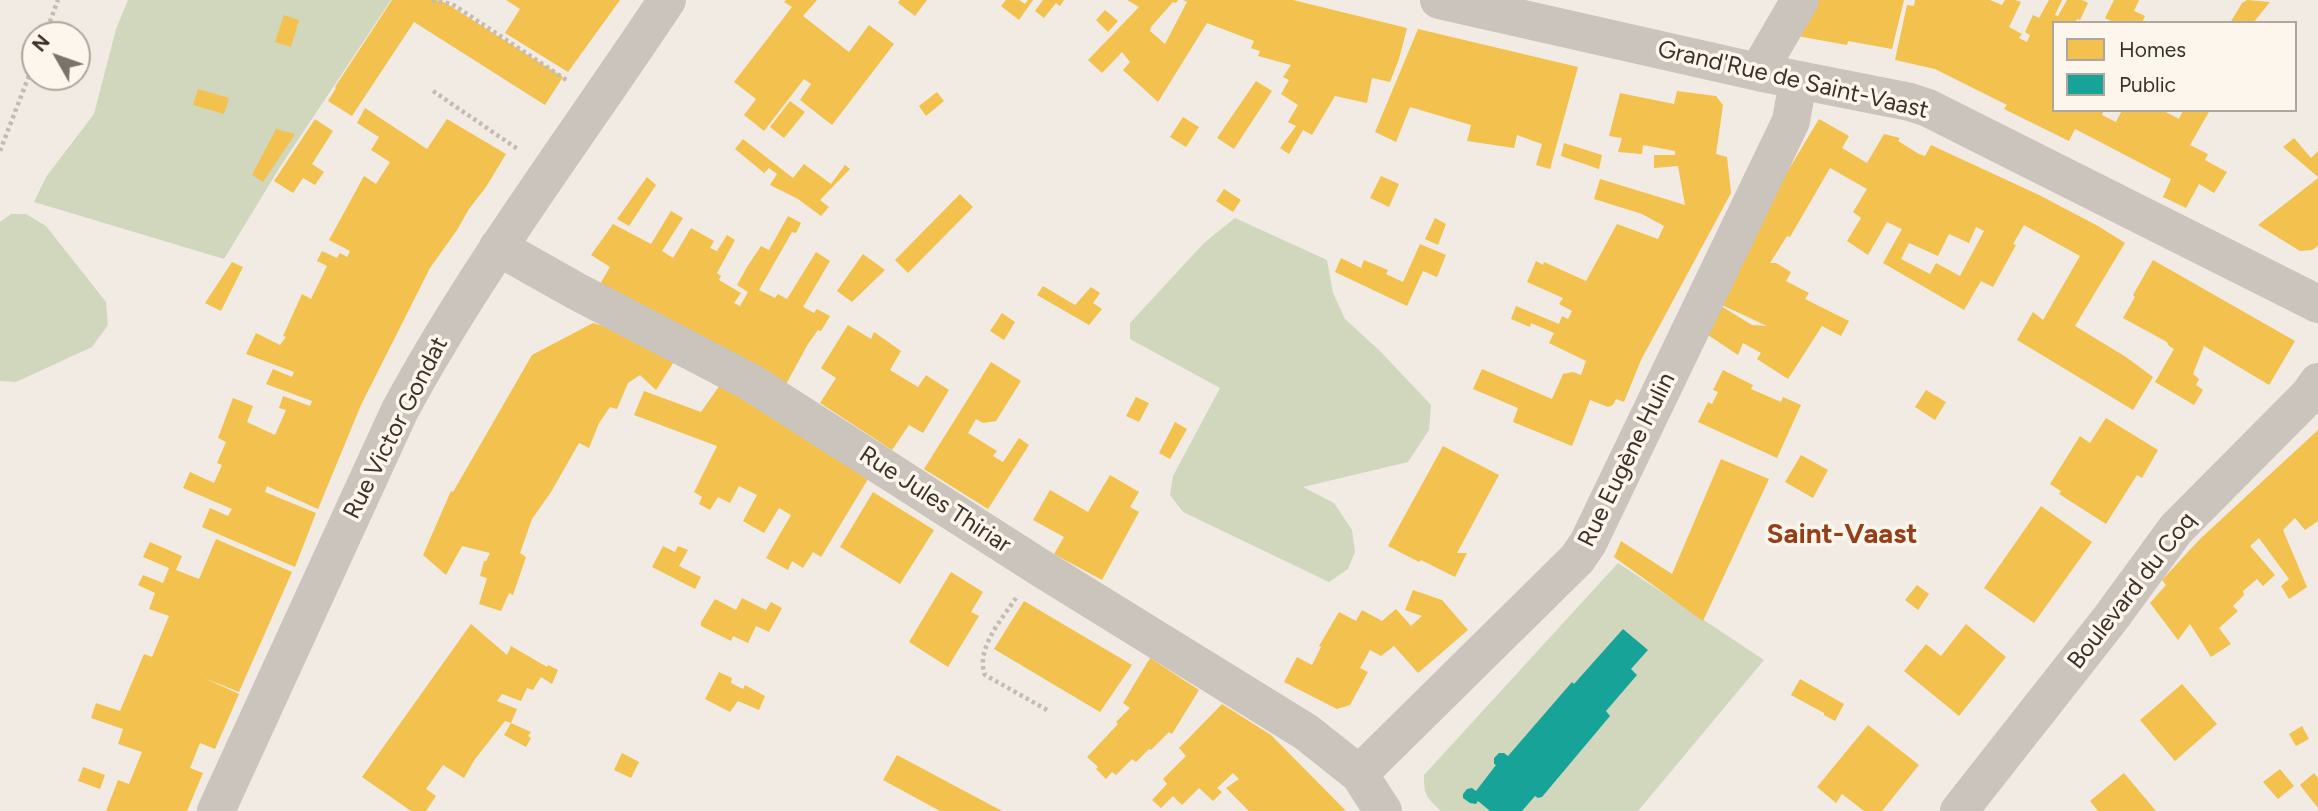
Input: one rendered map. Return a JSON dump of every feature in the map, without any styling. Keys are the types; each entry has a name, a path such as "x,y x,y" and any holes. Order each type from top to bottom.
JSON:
{"street":[{"name":"Rue Victor Gondat","path":"216,811 400,410 430,355 498,247 667,0"},
{"name":"Grand'Rue de Saint-Vaast","path":"1438,0 1798,81 1910,102 1944,114 2318,304"},
{"path":"1758,72 1800,0"},
{"name":"Rue Eugène Hulin","path":"1359,774 1577,559 1588,543 1791,121 1798,81"},
{"name":"Rue Jules Thiriar","path":"498,247 750,382 1039,567 1296,725 1359,774 1383,811"},
{"name":"Boulevard du Coq","path":"1959,811 2110,619 2176,529 2309,395 2318,382"}],"path":[{"path":"50,21 58,0"},
{"path":"432,0 452,4 598,101"},
{"path":"0,150 23,91"},
{"path":"433,91 550,171"},
{"path":"1039,567 988,642 982,666 985,675 1049,711"}],"green space":[{"path":"128,0 391,0 280,167 224,259 34,202 46,177 94,114 116,29"},
{"path":"11,214 26,214 46,226 106,302 108,325 92,347 16,382 0,381 0,222"},
{"path":"1235,218 1327,260 1333,293 1345,319 1380,351 1431,405 1429,430 1408,462 1303,487 1334,503 1352,530 1355,552 1348,569 1329,582 1183,512 1170,495 1173,476 1220,388 1130,339 1130,323 1204,243"},
{"path":"1618,563 1764,660 1638,811 1441,811 1427,795 1424,775"}],"building: Homes":[{"path":"392,0 444,2 563,77 545,105 414,22 352,116 328,101"},
{"path":"506,0 620,0 568,72 505,33 520,9"},
{"path":"817,0 803,16 849,52 869,25 894,44 832,125 800,100 811,84 804,79 764,131 744,115 756,99 734,82 792,7 784,2"},
{"path":"900,0 927,0 915,16 898,3"},
{"path":"1006,0 1019,0 1025,4 1028,0 1033,0 1019,20 1001,6"},
{"path":"1043,0 1064,0 1060,6 1056,3 1044,18 1035,11"},
{"path":"1127,0 1178,0 1173,2 1151,27 1150,31 1165,44 1187,2 1183,0 1293,0 1407,28 1390,82 1372,78 1367,103 1335,96 1312,135 1303,130 1289,154 1280,148 1296,126 1288,122 1298,105 1281,94 1289,80 1283,77 1291,65 1258,56 1260,51 1251,48 1254,41 1207,23 1158,102 1123,70 1130,62 1122,52 1102,73 1088,60 1139,7"},
{"path":"1803,0 1904,0 1892,49 1848,41 1847,45 1797,36"},
{"path":"1915,0 1990,0 2002,5 2005,0 2015,0 2021,2 2009,27 2022,34 2019,38 2027,42 2030,35 2025,32 2033,15 2039,18 2049,0 2062,0 2055,15 2058,16 2067,0 2082,0 2088,3 2080,20 2052,21 2052,112 2103,112 2102,115 2116,122 2121,112 2166,112 2179,119 2182,112 2209,112 2190,145 2208,154 2205,160 2227,172 2214,193 2199,184 2186,208 2163,197 2171,179 2075,129 2069,141 2004,109 2007,105 1935,69 1895,60 1907,5 1914,6"},
{"path":"2114,0 2139,0 2134,11 2145,16 2143,21 2111,21 2105,18"},
{"path":"2247,0 2270,2 2255,21 2231,21 2242,3"},
{"path":"1105,10 1118,21 1108,32 1096,20"},
{"path":"284,15 299,20 291,47 275,42"},
{"path":"1418,29 1578,67 1550,169 1536,165 1542,144 1517,135 1514,148 1467,141 1471,125 1410,107 1396,142 1375,132"},
{"path":"1256,81 1272,91 1234,149 1217,138"},
{"path":"198,89 229,98 224,114 193,105"},
{"path":"1677,91 1716,96 1723,105 1716,154 1727,157 1731,193 1641,360 1624,402 1616,399 1613,405 1608,407 1590,400 1572,446 1513,422 1518,408 1473,389 1482,369 1552,399 1563,374 1573,372 1581,375 1586,361 1549,343 1554,333 1531,323 1530,327 1511,319 1516,306 1559,324 1562,316 1568,319 1572,311 1559,304 1563,298 1527,282 1536,261 1586,281 1617,224 1658,239 1664,226 1642,214 1594,199 1600,179 1685,205 1678,166 1654,168 1654,155 1675,155 1675,151 1643,145 1642,154 1618,152 1622,138 1609,136 1620,93 1674,104"},
{"path":"937,92 944,101 926,116 919,106"},
{"path":"790,101 805,112 784,138 770,127"},
{"path":"365,108 427,149 447,119 506,154 430,268 361,405 318,509 267,486 265,492 316,513 295,567 202,527 210,508 228,516 232,509 183,488 190,472 214,483 222,465 217,463 226,442 218,438 233,398 253,406 247,422 275,435 286,410 279,408 283,396 310,406 312,401 266,384 273,369 292,377 294,372 246,354 256,333 280,345 286,337 283,336 302,294 311,299 327,266 317,261 322,251 337,258 340,253 347,257 350,251 329,240 364,176 376,184 390,162 371,150 379,137 357,123"},
{"path":"1183,117 1199,127 1186,147 1170,137"},
{"path":"315,119 333,131 312,164 324,172 315,185 303,178 293,193 274,181"},
{"path":"1819,119 1849,136 1842,148 1867,163 1884,134 1900,138 1898,141 1925,156 1931,145 2039,195 2125,243 2075,326 2153,377 2133,410 2017,340 2033,312 2043,320 2080,256 2024,225 1993,287 1981,281 1964,310 1883,263 1902,229 1887,222 1868,255 1847,241 1861,218 1853,212 1867,189 1830,168 1790,237 1787,236 1770,263 1776,263 1791,272 1786,281 1809,293 1805,299 1849,321 1841,336 1822,326 1788,379 1757,359 1761,353 1743,343 1738,355 1708,335 1721,306 1752,325 1767,326 1722,305 1759,219","holes":["1976,227 1984,231 1960,276 1936,263 1930,274 1901,259 1909,243 1938,256 1949,234 1969,243"]},
{"path":"276,129 295,134 263,182 252,175"},
{"path":"2294,138 2311,158 2318,151 2318,177 2283,147"},
{"path":"743,139 793,178 804,164 831,184 845,165 850,169 820,200 829,207 821,216 798,199 770,185 777,174 769,168 764,173 735,149"},
{"path":"1564,143 1602,155 1599,169 1561,156"},
{"path":"1381,176 1399,184 1389,207 1370,198"},
{"path":"647,177 656,185 629,226 617,219"},
{"path":"2318,178 2318,246 2312,250 2300,251 2258,225"},
{"path":"1224,189 1241,200 1233,212 1216,201"},
{"path":"960,194 973,207 908,273 895,260"},
{"path":"671,211 683,218 662,251 673,258 691,228 714,241 710,248 717,251 727,235 735,240 717,273 721,276 719,280 741,293 734,303 740,306 748,292 737,285 761,246 769,250 788,216 801,223 796,233 792,232 759,290 775,298 778,294 787,299 816,252 830,261 803,307 814,313 817,309 830,316 821,331 818,330 808,344 785,386 600,284 610,267 591,255 613,224 651,244"},
{"path":"1435,218 1446,224 1438,245 1425,239"},
{"path":"1420,244 1446,255 1437,277 1423,271 1407,306 1335,272 1341,258 1361,268 1364,260 1388,270 1386,274 1403,282"},
{"path":"863,254 885,270 852,302 837,291"},
{"path":"2153,260 2295,341 2269,385 2204,346 2193,374 2199,379 2196,385 2203,390 2194,405 2155,382 2174,349 2167,342 2123,318"},
{"path":"232,262 243,267 221,311 205,303"},
{"path":"1043,286 1075,305 1091,287 1100,293 1093,303 1102,309 1089,325 1037,295"},
{"path":"1002,313 1015,322 1004,340 990,331"},
{"path":"593,323 636,336 675,360 656,390 640,375 628,383 617,409 610,407 599,423 589,448 579,443 532,519 520,553 526,557 513,595 509,593 501,611 479,604 487,578 480,576 484,561 490,553 462,546 446,575 423,555 451,491 453,492 532,355"},
{"path":"848,325 871,339 874,332 901,351 890,370 918,387 926,375 949,390 923,433 909,425 892,450 820,403 836,378 821,368"},
{"path":"991,362 1021,381 996,421 983,423 976,419 968,433 997,451 993,456 1003,462 1019,438 1029,445 988,509 924,469"},
{"path":"1723,370 1753,385 1751,389 1781,402 1783,397 1801,405 1777,458 1698,422 1708,402 1712,404 1718,392 1713,390"},
{"path":"720,385 868,479 821,557 813,552 803,568 792,561 788,570 766,558 791,515 779,508 764,533 743,521 757,495 739,486 730,503 718,497 710,510 699,504 702,497 694,492 717,446 634,415 644,391 701,412"},
{"path":"1926,390 1946,402 1935,420 1915,407"},
{"path":"1136,397 1149,403 1139,422 1126,416"},
{"path":"2106,418 2158,450 2142,478 2137,475 2106,524 2059,494 2061,491 2050,484 2080,436 2090,443"},
{"path":"1175,422 1187,429 1170,459 1159,453"},
{"path":"2318,430 2318,521 2305,530 2295,518 2283,530 2307,587 2289,599 2281,586 2289,579 2259,538 2250,546 2275,575 2263,586 2257,579 2243,591 2244,595 2233,606 2238,611 2219,628 2231,644 2211,657 2190,624 2178,640 2150,603 2166,585 2162,580 2200,539"},
{"path":"1443,446 1499,475 1457,553 1467,553 1455,577 1388,546"},
{"path":"1801,455 1828,470 1813,498 1785,482"},
{"path":"1721,459 1769,479 1703,621 1614,557 1621,541 1672,574"},
{"path":"1110,475 1139,492 1130,507 1139,512 1102,580 1054,554 1064,537 1033,520 1050,490 1088,512"},
{"path":"873,492 934,530 900,584 840,547"},
{"path":"2041,506 2092,542 2034,623 1984,588"},
{"path":"216,539 292,572 239,692 204,678 239,694 215,749 200,743 190,768 203,773 187,811 106,811 118,780 129,784 142,752 118,744 123,729 91,718 96,703 120,711 144,654 152,657 169,616 149,609 155,593 138,585 143,575 163,583 169,568 143,557 150,542 182,556 176,570 199,579"},
{"path":"663,546 675,552 678,546 688,550 679,566 701,577 695,589 652,567"},
{"path":"951,572 983,592 971,612 979,616 948,667 909,642"},
{"path":"1917,585 1929,594 1918,610 1905,600"},
{"path":"1413,590 1442,600 1468,630 1418,673 1394,646 1381,656 1370,650 1360,668 1368,672 1350,705 1337,709 1284,682 1297,657 1312,665 1321,647 1319,646 1339,612 1356,621 1362,610 1382,621 1396,609 1411,626 1422,616 1405,610"},
{"path":"742,598 766,610 771,602 782,608 769,632 756,626 748,643 733,636 731,641 701,626 715,599 736,610"},
{"path":"1024,601 1132,665 1100,712 994,649"},
{"path":"471,624 507,655 511,646 547,667 548,665 558,670 552,684 541,677 533,690 527,688 521,701 502,694 497,701 517,709 511,723 505,721 475,759 464,778 443,765 426,789 436,796 426,811 411,811 362,777"},
{"path":"1966,624 2006,657 1959,716 1904,671 1926,644 1941,656"},
{"path":"1150,658 1199,690 1172,734 1169,732 1136,762 1132,759 1116,775 1112,772 1106,779 1087,757 1130,708 1123,703"},
{"path":"719,672 732,678 731,683 743,689 745,685 765,696 759,710 738,701 730,712 705,699"},
{"path":"1800,679 1844,704 1835,721 1791,695"},
{"path":"2182,684 2217,724 2175,761 2140,720"},
{"path":"1222,704 1271,735 1346,811 1249,811 1226,788 1239,779 1233,773 1217,788 1222,792 1213,801 1199,788 1182,805 1173,796 1161,808 1152,800 1167,784 1163,779 1186,756 1179,748"},
{"path":"511,723 531,732 526,747 504,735"},
{"path":"1868,725 1919,765 1882,811 1864,811 1842,794 1836,803 1817,787"},
{"path":"2302,726 2309,739 2296,746 2289,734"},
{"path":"622,753 639,762 631,778 614,770"},
{"path":"897,755 1002,811 940,811 883,780"},
{"path":"83,767 105,775 100,789 78,781"},
{"path":"2280,769 2294,786 2278,799 2263,782"},
{"path":"2124,773 2156,811 2098,811 2090,801"},
{"path":"2314,773 2318,778 2318,808 2300,785"}],"building: Public":[{"path":"1623,629 1648,650 1631,669 1637,675 1606,711 1610,716 1542,797 1535,796 1522,811 1490,811 1478,801 1476,804 1470,803 1463,798 1467,789 1476,791 1496,765 1494,758 1499,753 1508,756 1572,682 1574,684"}],"district":[{"name":"Saint-Vaast","path":"1842,535"}]}
